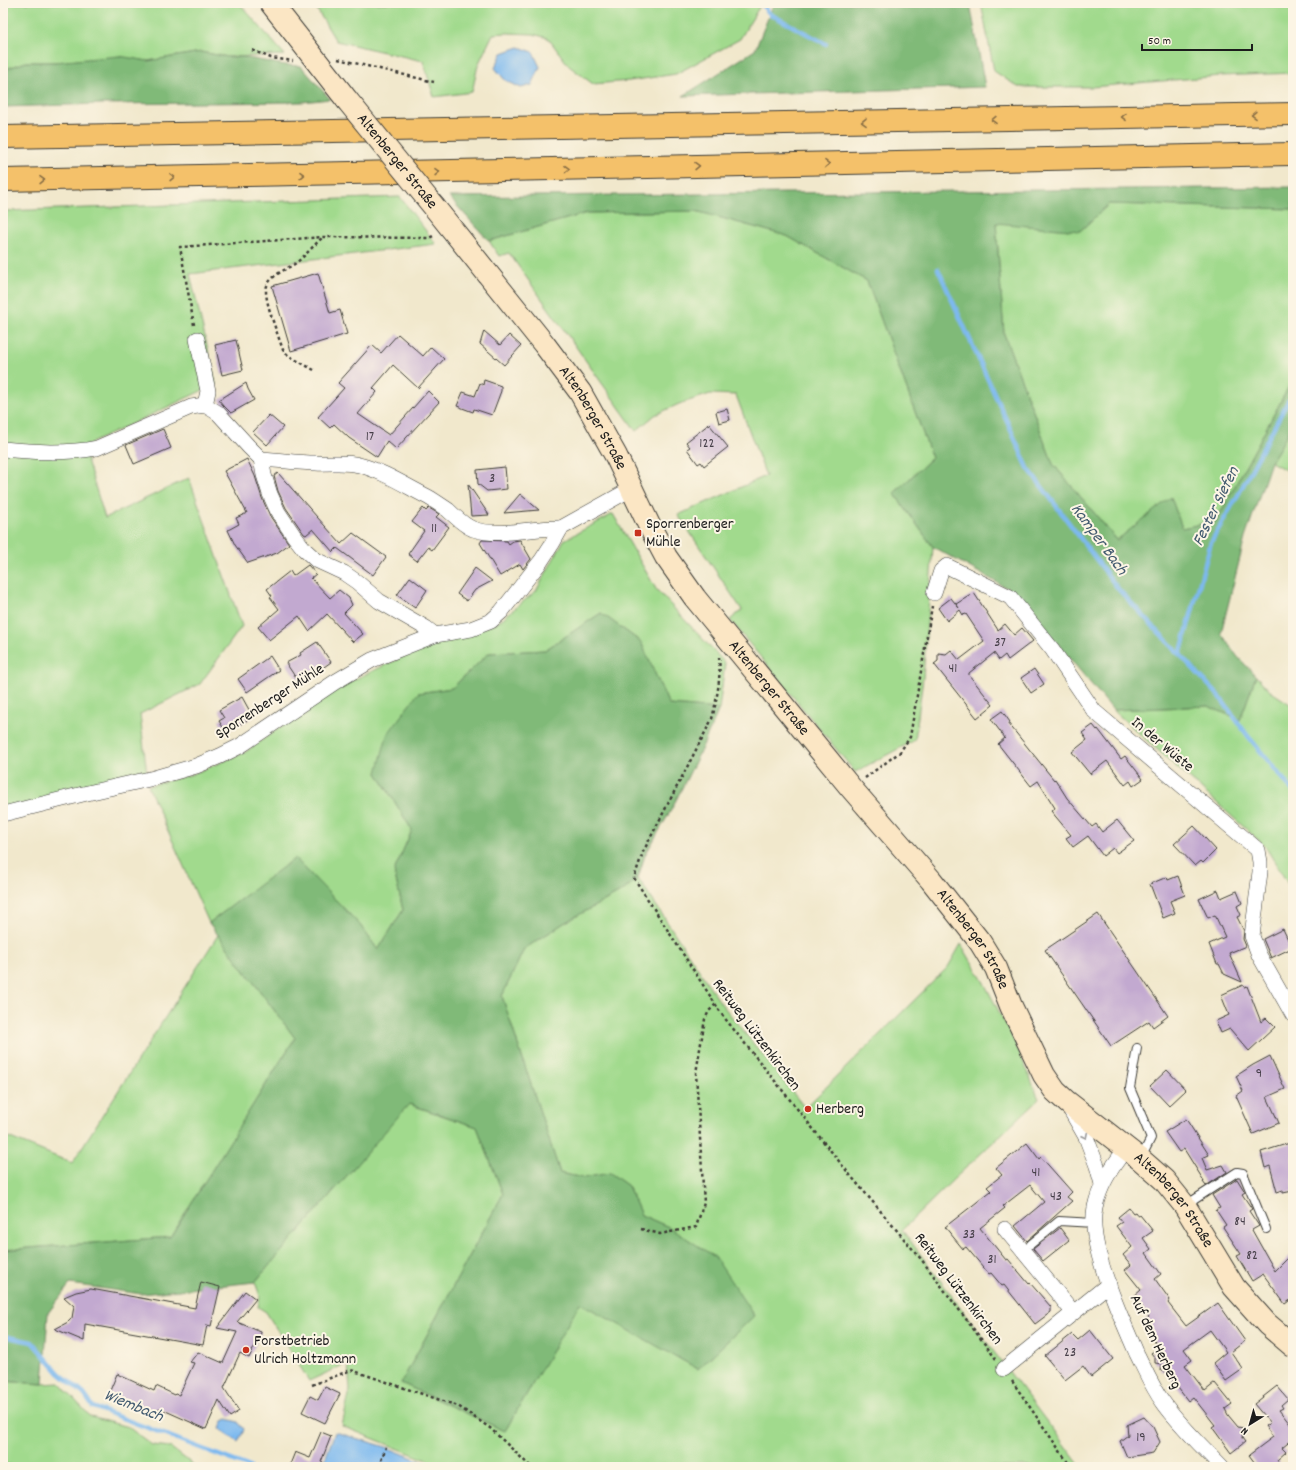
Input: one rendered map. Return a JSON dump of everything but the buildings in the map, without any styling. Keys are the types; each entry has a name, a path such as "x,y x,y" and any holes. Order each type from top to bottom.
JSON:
{"highway":[{"path":"3,137 1293,114"},
{"path":"3,180 1293,154"}],"main road":[{"name":"Altenberger Straße","path":"271,3 347,100 452,228 580,392 600,425 666,557 695,598 851,788 931,880 980,942 996,968 1011,1006 1044,1075 1055,1091 1066,1102 1164,1180 1185,1206 1234,1287 1267,1324 1293,1346"}],"street":[{"path":"197,339 208,391 205,405"},
{"path":"3,449 81,451 97,448 192,407 205,405 218,413 262,459 268,488 278,512 305,550 316,560 344,573 358,582 379,601 426,628 435,635"},
{"path":"262,459 315,463 357,464 372,469 430,498 463,524 476,530 499,532 519,532 545,527 561,528 631,488"},
{"name":"Sporrenberger Mühle","path":"3,814 154,778 196,766 240,746 352,671 372,660 435,635 471,629 491,621 501,612 541,560 561,528"},
{"name":"In der Wüste","path":"934,594 941,571 947,566 1010,597 1052,649 1094,711 1258,850 1260,872 1252,936 1259,955 1293,1015"},
{"path":"1066,1102 1086,1137 1102,1184"},
{"name":"Auf dem Herberg","path":"1133,1154 1108,1172 1102,1184 1095,1207 1094,1222 1099,1254 1128,1334 1162,1401 1178,1421 1222,1467"},
{"path":"1005,1229 1073,1312"},
{"name":"Auf dem Herberg","path":"1004,1369 1109,1284"}],"lane":[{"path":"1133,1154 1151,1138 1130,1088 1137,1048"},
{"path":"1185,1206 1237,1172 1243,1173 1266,1229"},
{"path":"1031,1244 1059,1221 1094,1222"}],"path":[{"path":"252,50 271,58 292,61 318,62 337,58 434,82"},
{"path":"197,339 180,247 323,237 429,238 452,228"},
{"path":"314,370 289,356 283,350 268,302 266,290 268,284 279,273 296,262 323,237"},
{"path":"851,788 900,752 910,737 934,594"},
{"name":"Reitweg Lützenkirchen","path":"728,637 719,650 721,670 712,719 643,852 634,878 723,1016 850,1175 921,1259 1004,1369 1071,1467"},
{"path":"640,1228 660,1234 696,1227 704,1203 696,1073 706,1019 709,1011 716,1004"},
{"path":"312,1385 351,1370 458,1406 490,1428 531,1467"},
{"path":"379,1466 386,1447"}],"green space":[{"path":"3,3 239,3 285,55 228,57 201,52 148,61 119,57 55,62 26,62 3,70"},
{"path":"313,3 761,4 740,39 676,74 629,81 593,84 569,66 548,38 533,34 493,34 478,65 472,92 434,97 423,61 336,41"},
{"path":"774,3 970,3 985,87 683,96 755,50"},
{"path":"981,3 1293,3 1293,73 1220,76 1092,87 1018,87 994,71"},
{"path":"201,52 228,57 243,57 285,65 301,66 330,99 302,102 102,104 3,107 3,70 26,62 55,62 119,56 148,61"},
{"path":"1293,187 1293,209 1109,204 1080,231 996,223 1004,334 1053,464 1117,540 1171,497 1182,528 1216,521 1293,379 1293,425 1271,462 1245,538 1221,633 1237,656 1256,676 1240,720 1208,706 1113,710 1014,592 933,547 894,493 932,458 867,281 787,236 696,211 587,213 489,241 449,197"},
{"path":"400,197 436,244 190,274 216,384 83,447 105,518 189,478 242,626 200,684 140,714 147,775 3,810 3,211"},
{"path":"1108,204 1293,209 1293,379 1216,521 1182,528 1171,498 1117,540 1053,464 1004,334 996,222 1080,231"},
{"path":"696,211 787,236 867,281 932,458 894,493 933,547 923,678 915,740 855,772 730,620 742,610 678,515 766,476 736,395 710,394 679,404 655,415 636,431 509,253 499,256 489,241 587,213"},
{"path":"1293,425 1293,474 1271,462"},
{"path":"613,514 656,589 725,663 719,709 669,705 641,642 601,613 545,650 489,653 452,688 418,693 377,773 412,830 394,871 403,910 378,950 360,925 295,859 209,923 148,786 190,775 244,753 334,689 424,647 497,623 536,591 564,540"},
{"path":"601,613 641,642 669,705 719,709 701,750 670,812 645,855 638,878 624,890 564,923 524,949 502,996 560,1173 583,1178 610,1173 628,1186 641,1215 671,1228 715,1257 754,1316 698,1369 580,1303 505,1431 401,1383 503,1194 477,1127 409,1104 255,1282 141,1294 70,1284 48,1313 43,1384 3,1381 3,1250 170,1237 295,1038 209,923 295,858 360,925 378,950 403,910 394,871 412,830 377,773 387,735 418,693 452,688 489,653 545,650"},
{"path":"1256,676 1270,691 1293,706 1293,892 1265,846 1113,710 1208,706 1240,720"},
{"path":"638,878 720,1002 805,1108 948,967 961,944 983,981 1015,1042 1039,1099 902,1230 1081,1467 444,1467 342,1426 350,1390 348,1363 309,1381 266,1312 258,1307 260,1296 255,1282 408,1104 477,1127 503,1194 401,1383 505,1431 580,1302 698,1369 754,1315 671,1228 641,1215 628,1186 610,1173 583,1178 560,1173 502,996 524,949 564,923 624,890"},
{"path":"218,935 295,1038 170,1237 3,1250 3,1135 72,1163"},
{"path":"3,1381 42,1384 59,1383 91,1417 128,1427 152,1445 170,1447 196,1467 21,1467 3,1464"}],"water":[{"path":"519,47 533,52 540,67 532,85 521,88 505,80 495,68 502,53"},
{"path":"227,1419 238,1422 244,1429 238,1442 220,1429 223,1421"},
{"path":"335,1432 386,1447 435,1467 322,1467"}],"waterway":[{"name":"Kamper Bach","path":"761,3 770,14 826,44"},
{"name":"Kamper Bach","path":"938,269 1028,468 1119,590 1219,696 1248,736 1293,791"},
{"name":"Fester Siefen","path":"1180,655 1211,542 1288,401"},
{"name":"Wiembach","path":"3,1336 32,1342 59,1373 84,1394 93,1407 250,1467"}],"place":[{"name":"Sporrenberger Mühle","path":"638,533"},
{"name":"Herberg","path":"808,1109"},
{"name":"Forstbetrieb Ulrich Holtzmann","path":"246,1350"}]}
